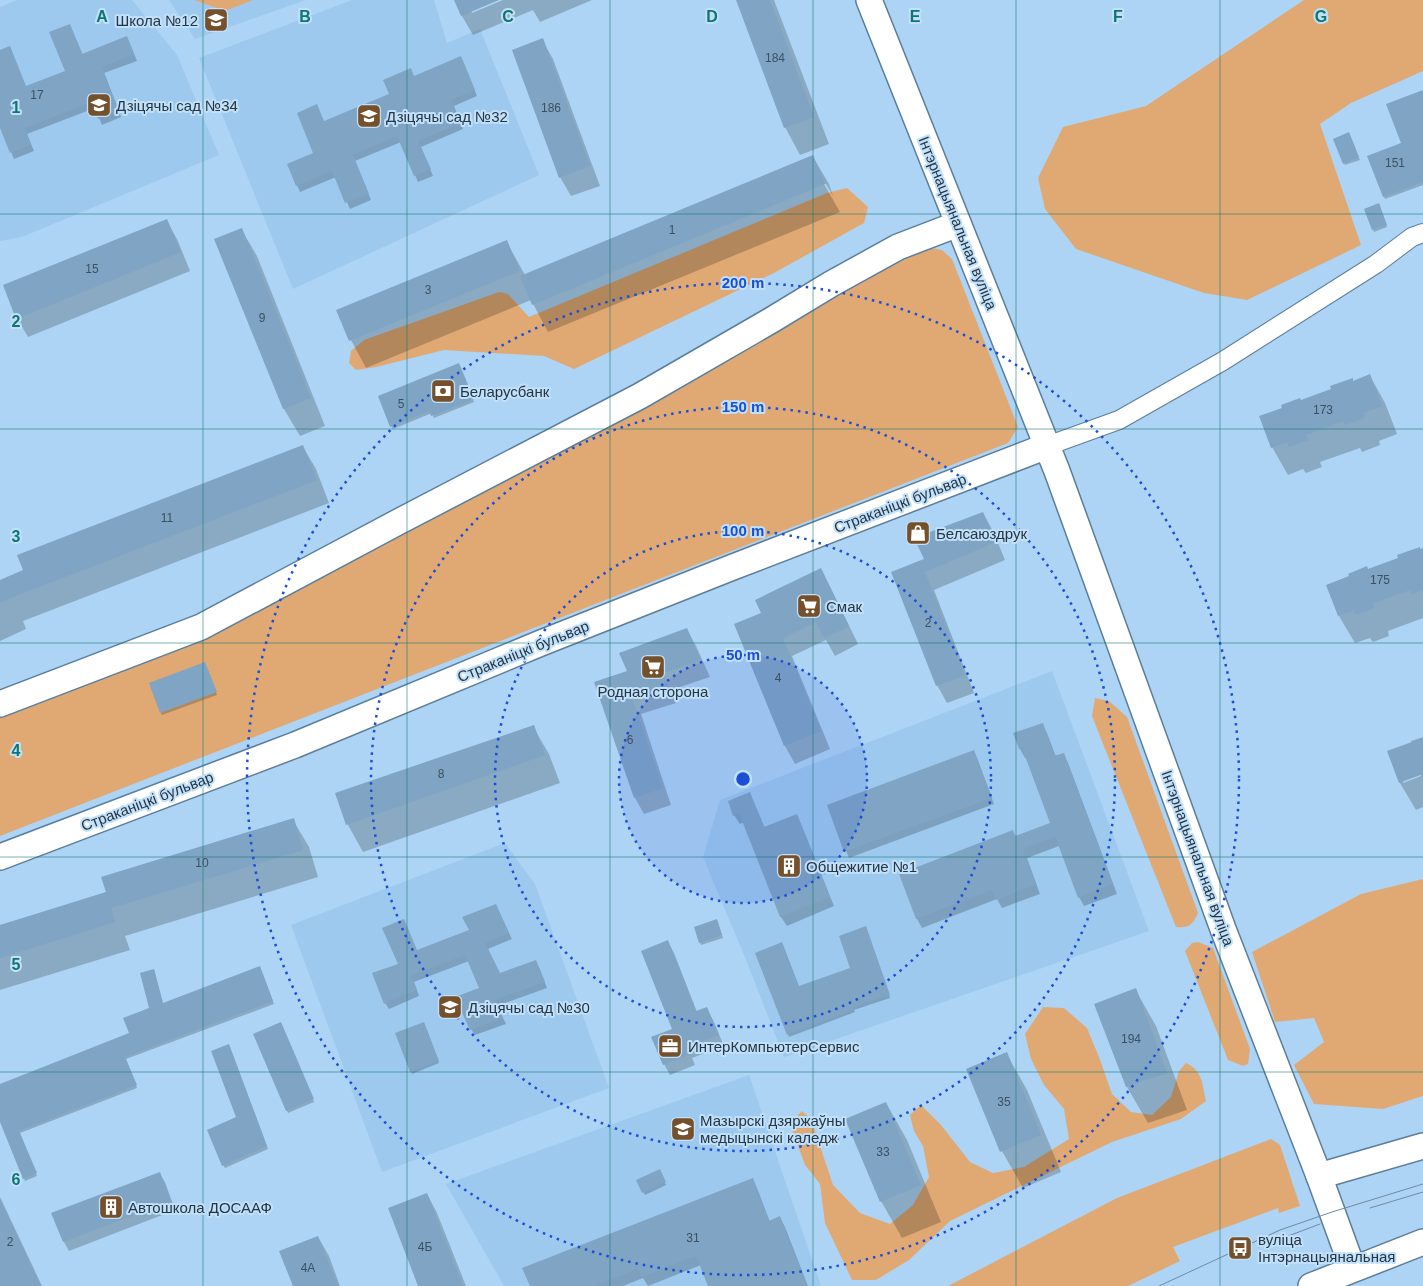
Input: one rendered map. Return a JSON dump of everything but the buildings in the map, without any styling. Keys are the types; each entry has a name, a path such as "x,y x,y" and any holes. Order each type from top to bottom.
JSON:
{"street":[{"name":"Інтэрнацыянальная вуліца","path":"869,0 1047,446 1226,936 1353,1268"},
{"path":"0,704 201,627 640,396 898,247 958,224"},
{"path":"1047,446 1119,420 1223,361 1376,264 1412,237 1423,233"},
{"name":"Страканіцкі бульвар","path":"0,857 295,745 541,643 1047,446"},
{"path":"1319,1176 1423,1146"},
{"path":"1311,1286 1423,1242"}],"shaded area":[{"name":"Дзіцячы сад №34","path":"17,0 132,0 177,55 219,155 22,237 0,241 0,7"},
{"name":"Школа №12","path":"169,0 306,0 195,39"},
{"path":"194,0 253,0 225,11"},
{"name":"Дзіцячы сад №32","path":"352,0 434,0 447,43 480,29 539,175 293,289 199,58"},
{"path":"1304,0 1423,0 1423,71 1351,103 1320,124 1361,245 1247,300 1204,293 1076,249 1045,209 1038,178 1063,127 1146,106"},
{"path":"847,188 868,207 864,223 774,273 574,369 544,356 444,350 376,367 356,370 349,363 351,351 364,340 499,292 508,294 529,317 827,193"},
{"path":"931,248 942,250 952,259 1018,427 1008,443 0,836 0,717 253,612 916,250"},
{"path":"1052,671 1149,931 784,1057 703,857 720,800"},
{"path":"1095,698 1109,701 1127,717 1198,913 1188,926 1176,927 1092,716"},
{"name":"Дзіцячы сад №30","path":"505,843 535,884 609,1088 382,1172 291,925"},
{"path":"1423,879 1423,1096 1383,1109 1314,1104 1294,1065 1324,1042 1314,1018 1275,1022 1252,952 1361,894"},
{"path":"1198,942 1213,948 1250,1049 1248,1064 1243,1066 1228,1060 1185,951 1192,943"},
{"path":"1043,1007 1064,1008 1087,1028 1112,1094 1131,1112 1152,1115 1171,1097 1179,1071 1186,1063 1192,1066 1199,1074 1206,1101 1181,1119 1112,1142 950,1221 909,1260 876,1280 852,1280 825,1223 820,1184 805,1165 790,1124 802,1111 811,1119 833,1185 860,1213 890,1224 913,1205 929,1177 923,1146 914,1131 910,1115 921,1105 941,1125 970,1162 993,1173 1024,1167 1069,1139 1064,1109 1044,1085 1031,1059 1025,1034"},
{"name":"Мазырскі дзяржаўны медыцынскі каледж","path":"749,1075 821,1286 504,1286 446,1184"},
{"path":"1271,1139 1280,1145 1300,1206 1279,1213 1278,1208 1173,1247 1180,1261 1128,1286 948,1286 1117,1198"}],"tram line":[{"path":"1159,1286 1280,1230 1423,1184"},
{"path":"1370,1208 1423,1192"},
{"path":"1259,1247 1320,1224"}],"place":[{"name":"Школа №12","path":"216,20"},
{"name":"Дзіцячы сад №34","path":"99,105"},
{"name":"Дзіцячы сад №32","path":"369,116"},
{"name":"Беларусбанк","path":"443,391"},
{"name":"Белсаюздрук","path":"918,533"},
{"name":"Смак","path":"809,606"},
{"name":"Родная сторона","path":"653,667"},
{"name":"Общежитие №1","path":"789,866"},
{"name":"Дзіцячы сад №30","path":"450,1007"},
{"name":"ИнтерКомпьютерСервис","path":"670,1046"},
{"name":"Мазырскі дзяржаўны медыцынскі каледж","path":"683,1129"},
{"name":"Автошкола ДОСААФ","path":"111,1207"},
{"name":"вуліца Інтэрнацыянальная","path":"1240,1248"}]}
